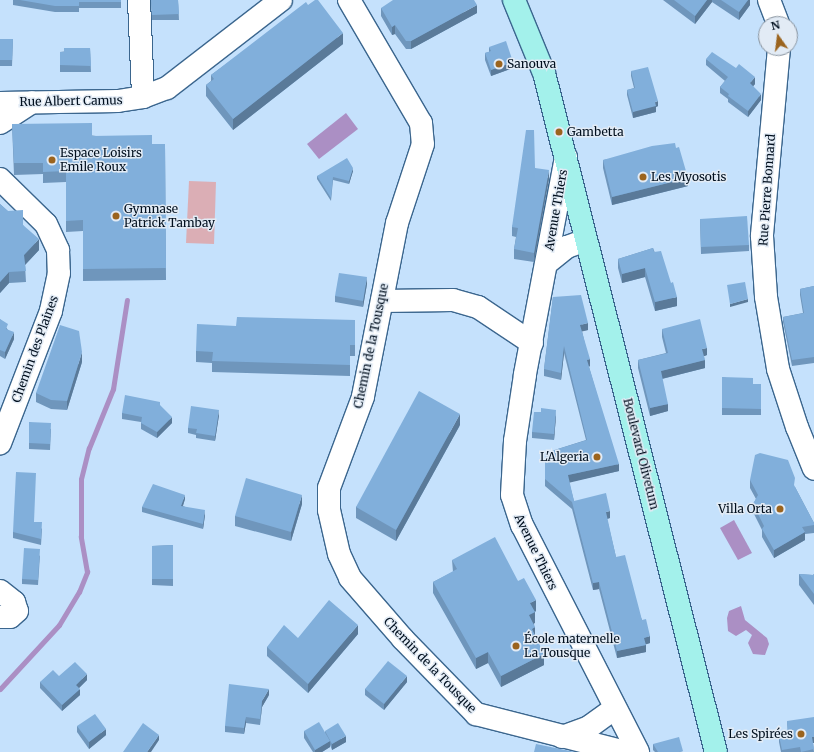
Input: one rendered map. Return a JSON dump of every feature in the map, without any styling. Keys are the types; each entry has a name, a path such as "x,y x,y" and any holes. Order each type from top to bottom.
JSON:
{"main road":[{"name":"Boulevard Olivetum","path":"514,0 544,73 716,752"}],"street":[{"path":"140,0 143,97"},
{"name":"Rue Albert Camus","path":"0,103 118,101 143,97 168,88 281,0"},
{"name":"Chemin de la Tousque","path":"348,0 421,123 423,144 397,223 363,397 329,488 329,510 339,554 354,583 476,714 625,752"},
{"path":"769,0 775,16"},
{"name":"Rue Pierre Bonnard","path":"779,56 762,236 766,297 778,369 797,427 814,469"},
{"path":"0,123 32,102"},
{"name":"Avenue Thiers","path":"566,157 532,343 512,473 516,510 614,709 638,752"},
{"name":"Chemin des Plaines","path":"0,179 46,224 58,250 59,273 51,311 0,443"},
{"name":"Avenue Thiers","path":"547,263 567,247 586,240"},
{"path":"382,301 452,300 478,307 532,343"},
{"path":"0,591 14,602 17,612 10,617 0,617"},
{"path":"562,737 589,727 614,709"}],"shaded area":[{"path":"346,113 358,129 319,159 307,144"},
{"path":"189,181 216,182 214,244 186,243"},
{"path":"734,520 752,553 738,560 720,528"},
{"path":"741,606 745,620 767,638 769,644 765,655 753,654 748,643 752,635 746,630 736,636 728,631 727,618 729,611"}],"building":[{"path":"20,0 121,0 121,2 79,2 79,6 55,6"},
{"path":"151,0 178,0 179,14 152,15"},
{"path":"315,0 318,0 343,33 233,119 206,85 214,79 211,75 306,2 308,5"},
{"path":"393,0 474,0 477,5 411,41 406,41 395,25 392,27 381,8"},
{"path":"674,0 707,0 695,16"},
{"path":"721,0 748,0 739,12"},
{"path":"0,39 13,39 12,60 0,60"},
{"name":"Sanouva","path":"506,41 513,62 491,70 485,53 491,51 489,47"},
{"path":"64,48 90,48 91,66 60,65 60,52 64,52"},
{"path":"712,52 736,68 739,64 755,77 750,83 761,94 748,111 728,96 729,94 720,87 728,77 706,59"},
{"path":"648,67 658,101 655,102 656,106 633,112 627,90 635,88 631,71"},
{"name":"Gymnase Patrick Tambay","path":"92,123 92,136 152,135 152,144 165,144 166,268 83,269 83,220 66,221 66,171 43,172 43,163 14,163 12,124"},
{"path":"526,130 534,130 535,168 549,170 534,253 514,249 518,228 512,227"},
{"name":"Les Myosotis","path":"675,143 676,148 679,147 688,178 612,197 603,160 652,146"},
{"path":"347,158 353,168 349,181 333,177 331,198 317,176"},
{"path":"0,204 8,211 23,210 23,225 39,239 24,255 26,271 9,272 0,282"},
{"path":"747,216 749,245 701,247 700,219"},
{"path":"653,248 654,252 661,251 677,297 655,302 645,268 622,274 618,259"},
{"path":"339,273 367,277 363,301 335,296"},
{"path":"745,282 748,299 730,304 727,285"},
{"path":"814,286 814,357 792,360 783,317 804,313 800,289"},
{"path":"581,295 588,323 580,325 590,359 587,360 619,464 568,475 574,501 606,493 610,511 606,512 616,557 625,555 642,620 646,619 650,636 644,638 646,645 617,651 599,582 593,583 572,502 545,479 545,453 587,440 564,346 561,373 544,369 553,297"},
{"path":"237,317 355,320 355,345 350,345 350,365 212,361 213,352 196,351 197,324 236,326"},
{"path":"0,319 8,324 6,329 14,332 5,352 0,350"},
{"path":"700,319 707,348 702,349 705,360 661,371 668,404 650,408 638,360 668,353 662,329"},
{"path":"60,325 79,331 82,352 67,401 51,400 36,393"},
{"path":"722,377 753,378 753,384 761,384 761,409 722,408"},
{"path":"419,391 460,414 396,530 356,507"},
{"path":"125,395 160,402 160,405 172,417 157,432 141,423 142,417 122,413"},
{"path":"191,406 219,410 215,436 196,433 197,429 188,428"},
{"path":"541,408 556,410 554,434 532,432 534,412 541,412"},
{"path":"29,422 51,423 50,444 29,443"},
{"name":"Villa Orta","path":"760,453 788,460 795,478 794,485 814,523 814,525 802,527 805,532 774,550 762,529 764,526 753,504 758,495 750,480 755,455"},
{"path":"16,472 36,473 34,522 42,522 41,539 13,532"},
{"path":"246,478 302,495 291,532 235,516"},
{"path":"153,484 185,495 181,506 205,510 203,524 142,507"},
{"path":"495,537 518,581 524,578 536,600 530,603 535,612 529,615 535,627 532,629 544,654 501,676 488,652 476,658 433,582 457,569 452,560"},
{"path":"173,545 173,579 152,579 152,546"},
{"path":"24,548 40,549 38,580 22,579"},
{"path":"799,574 814,574 814,594"},
{"path":"329,600 358,625 308,684 267,647 284,625 298,638"},
{"path":"388,661 407,676 384,704 365,689"},
{"path":"75,662 87,674 76,685 80,689 62,705 40,682 53,670 59,676"},
{"path":"229,684 269,689 262,701 260,719 246,717 244,728 225,726"},
{"path":"95,714 106,729 89,742 77,726"},
{"name":"Les Spirées","path":"814,717 814,737 812,737 814,749 801,752 800,747 782,750 779,736 788,734 787,721"},
{"path":"319,722 330,741 315,750 304,731"},
{"path":"143,723 159,735 147,752 123,752"},
{"path":"338,723 346,736 332,744 325,731"},
{"path":"679,737 683,751 658,752 653,744"},
{"path":"536,744 575,752 534,752"}],"waterway":[{"path":"0,689 59,625 79,592 87,572 81,537 81,479 89,448 113,389 127,300"}],"place":[{"name":"Sanouva","path":"499,64"},
{"name":"Gambetta","path":"559,132"},
{"name":"Espace Loisirs Emile Roux","path":"52,160"},
{"name":"Les Myosotis","path":"643,177"},
{"name":"Gymnase Patrick Tambay","path":"116,216"},
{"name":"L'Algeria","path":"597,457"},
{"name":"Villa Orta","path":"780,509"},
{"name":"École maternelle La Tousque","path":"516,646"},
{"name":"Les Spirées","path":"801,734"}]}
